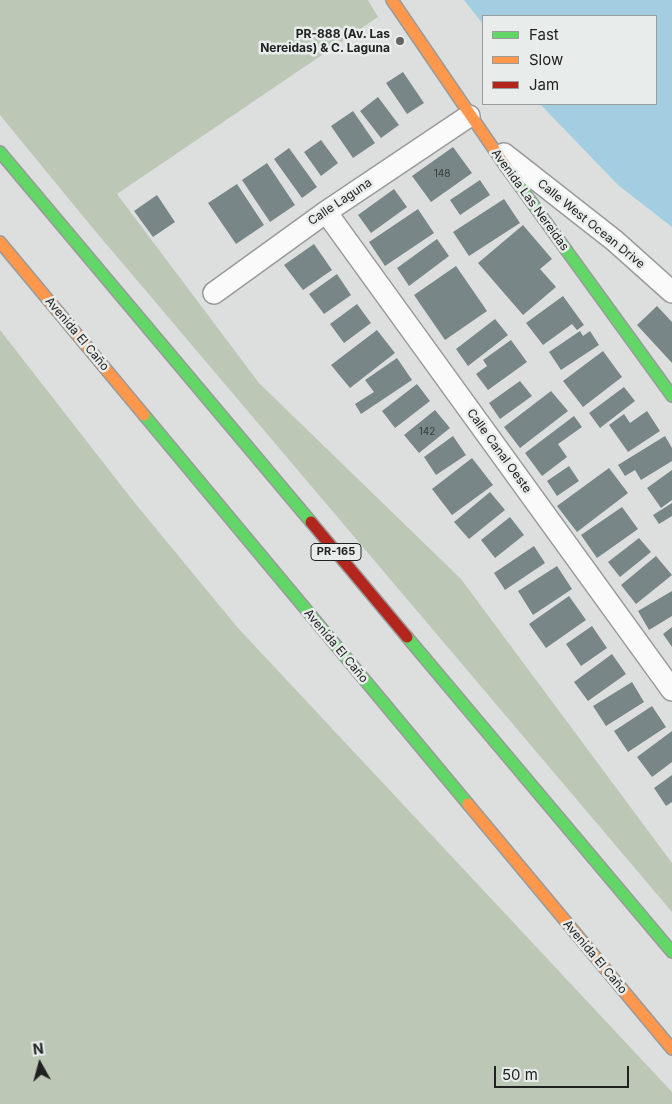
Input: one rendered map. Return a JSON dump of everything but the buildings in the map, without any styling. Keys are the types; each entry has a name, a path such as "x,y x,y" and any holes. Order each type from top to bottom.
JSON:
{"main road":[{"name":"Avenida Las Nereidas","path":"392,0 486,139 672,396"},
{"name":"PR-165","path":"0,152 672,952"},
{"name":"Avenida El Caño","path":"0,242 668,1044"}],"street":[{"name":"Calle Laguna","path":"214,293 326,212 470,116"},
{"name":"Calle West Ocean Drive","path":"486,139 616,241 672,292"},
{"name":"Calle Canal Oeste","path":"326,212 672,690"}],"green space":[{"path":"0,0 368,0 378,17 117,194 259,383 461,579 672,863 672,912 91,226 0,115"},
{"path":"0,330 134,502 238,628 672,1092 672,1104 0,1104"}],"water":[{"path":"464,0 672,0 672,227 618,185 541,105 657,105 657,15 482,15 482,23"}],"traffic: fast":[{"path":"0,152 311,522"},
{"path":"506,167 672,396"},
{"path":"144,415 468,804"},
{"path":"407,637 672,952"}],"traffic: slow":[{"path":"392,0 506,167"},
{"path":"0,242 144,415"},
{"path":"468,804 672,1049"}],"traffic: jam":[{"path":"311,522 407,637"}],"place":[{"name":"PR-888 (Av. Las Nereidas) & C. Laguna","path":"400,41"}]}
